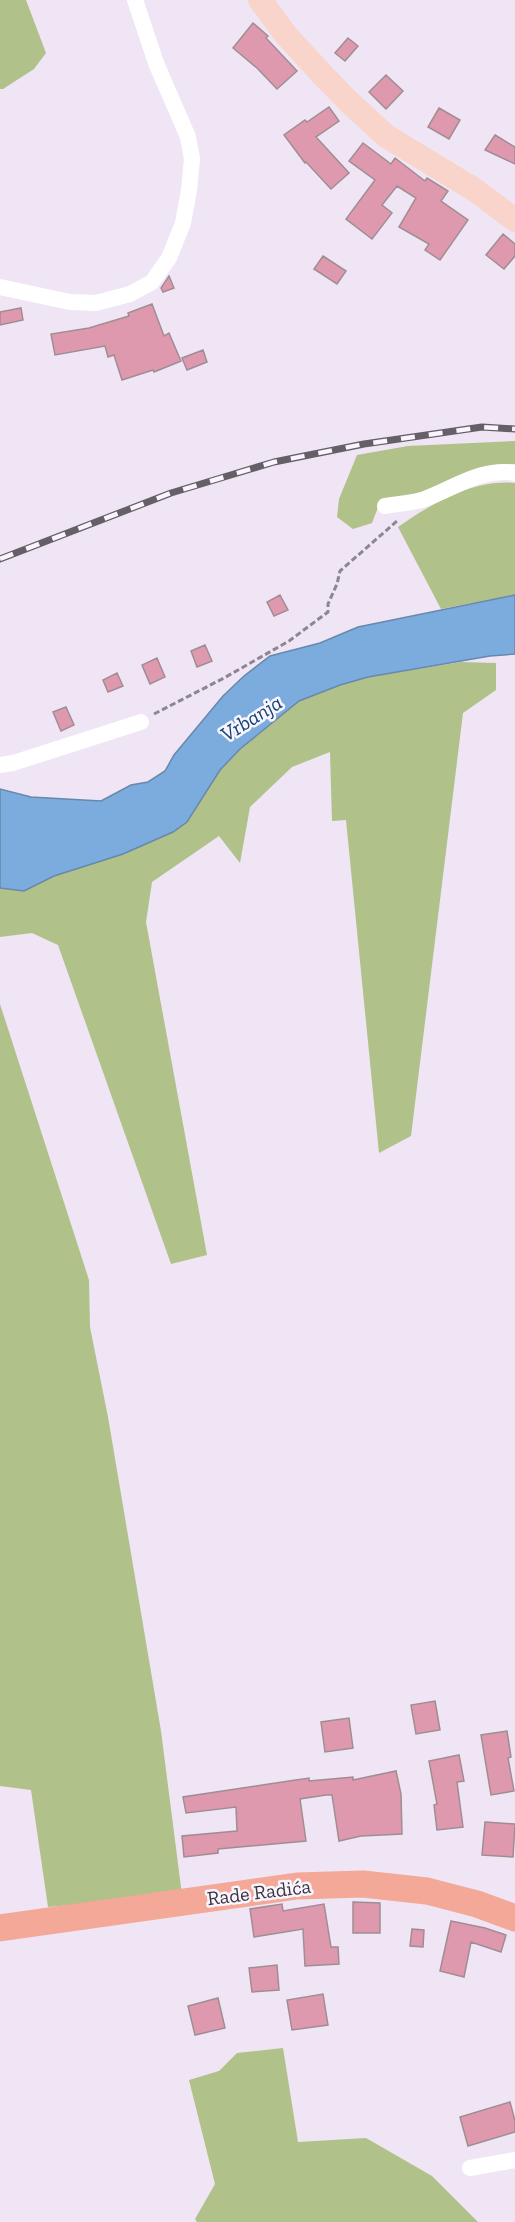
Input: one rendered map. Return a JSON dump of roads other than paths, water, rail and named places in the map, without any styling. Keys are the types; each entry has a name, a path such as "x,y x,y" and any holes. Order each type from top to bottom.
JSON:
{"main road":[{"name":"Rade Radića","path":"0,1928 297,1886 343,1884 386,1885 427,1891 477,1904 515,1918"}],"street":[{"path":"0,286 70,302 96,303 130,294 152,282 169,258 183,223 192,159 188,137 156,63 135,0"},
{"path":"260,0 286,35 318,70 386,136 475,190 515,220"},
{"path":"385,506 421,500 473,478 503,471 515,473"},
{"path":"0,765 141,722"},
{"path":"470,2168 515,2160"}],"water":[{"name":"Vrbanja","path":"515,595 515,654 490,656 368,677 299,701 240,749 220,770 187,822 173,832 123,854 54,876 24,891 0,888 0,789 31,797 101,801 131,785 148,782 165,771 174,755 223,696 270,656 320,643 358,627"}],"railway":[{"path":"0,559 171,493 274,462 364,444 482,427 515,429"}]}
